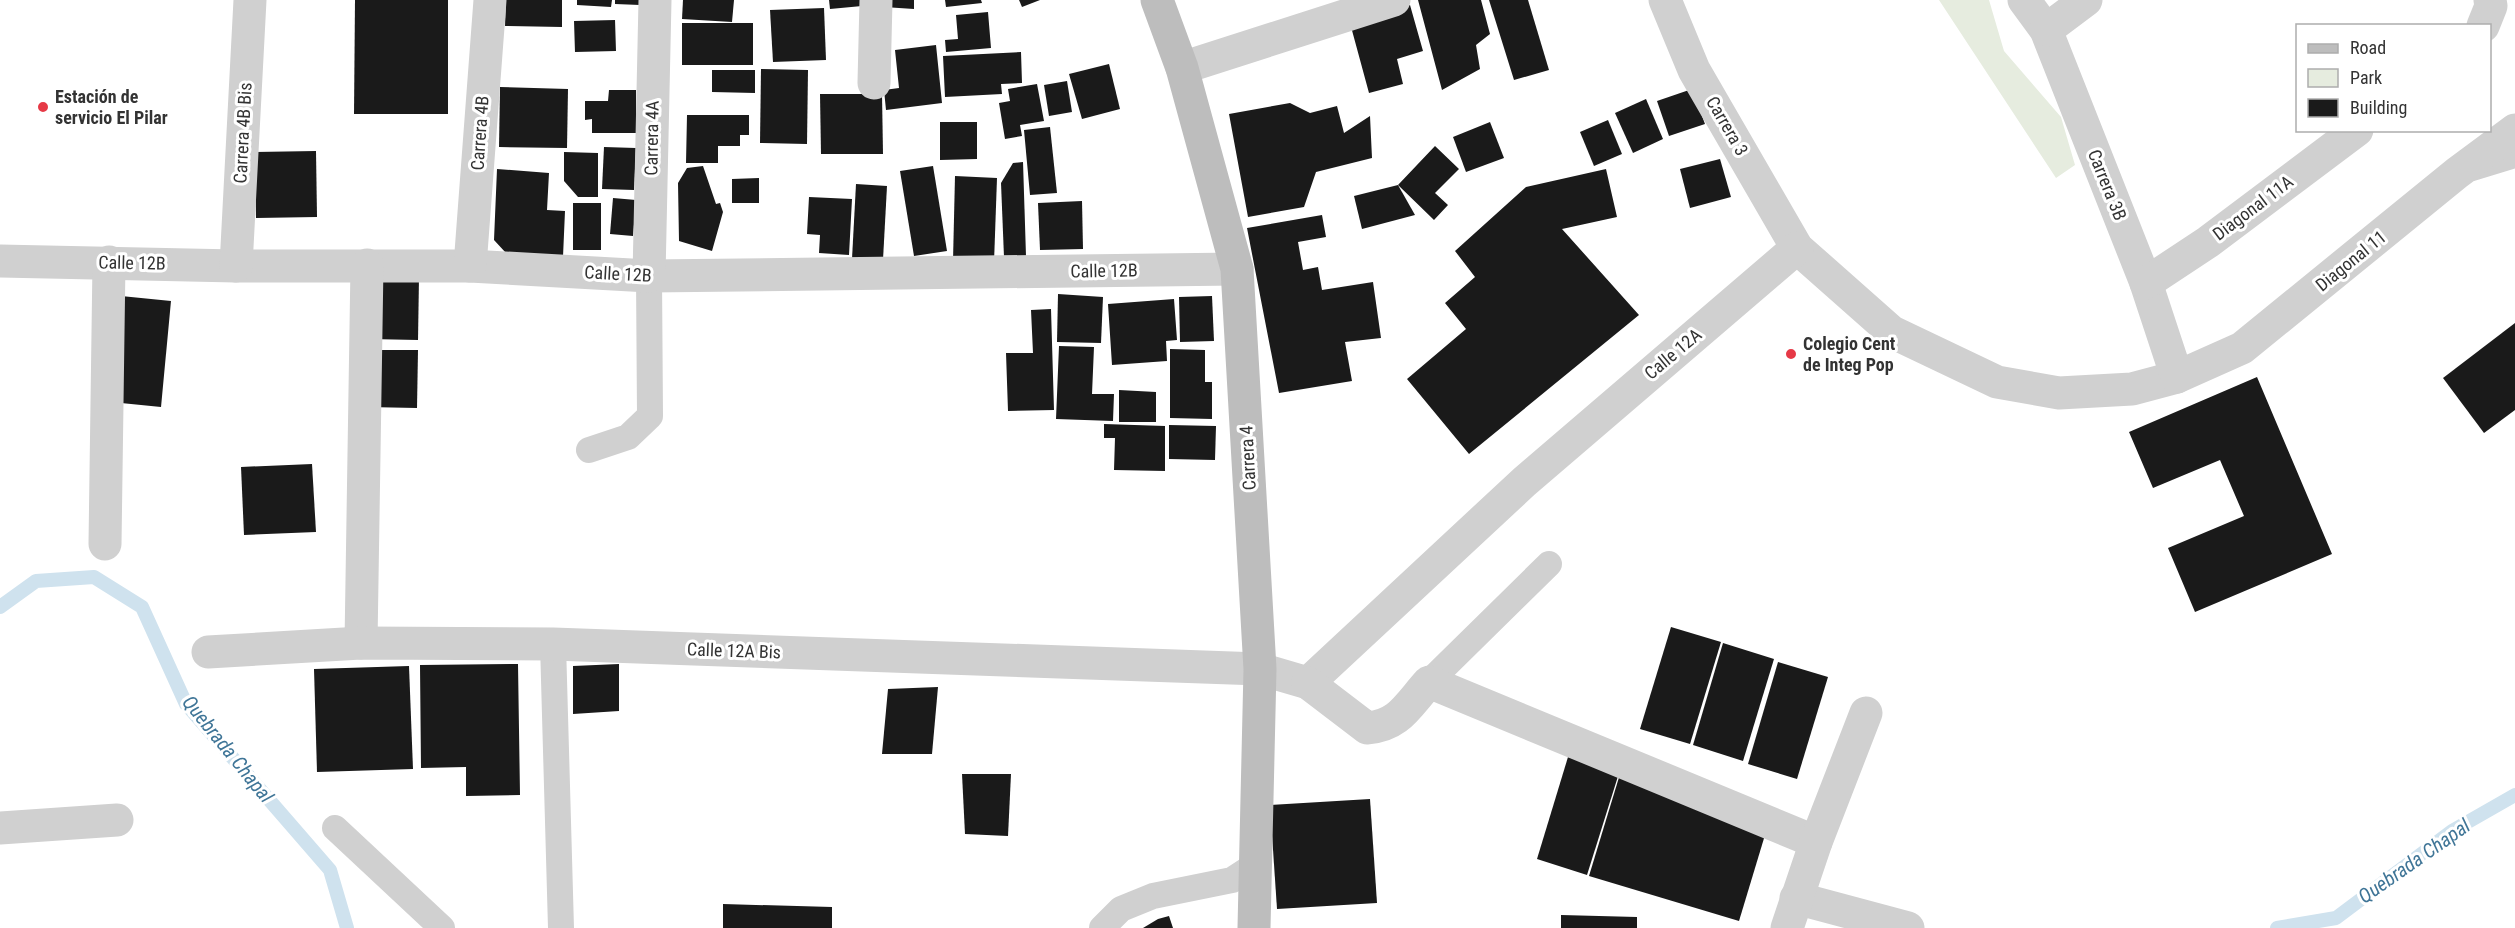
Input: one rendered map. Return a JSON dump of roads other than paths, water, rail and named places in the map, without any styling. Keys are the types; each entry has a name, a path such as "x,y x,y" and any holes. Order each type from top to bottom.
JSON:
{"street":[{"name":"Carrera 4B Bis","path":"236,266 250,0"},
{"name":"Carrera 4B","path":"470,266 490,0"},
{"name":"Carrera 4A","path":"649,276 656,0"},
{"path":"874,83 876,0"},
{"name":"Carrera 4","path":"1157,0 1182,68 1237,269 1260,669 1254,928"},
{"path":"1182,68 1394,0"},
{"name":"Carrera 3","path":"1665,0 1694,69 1797,248"},
{"name":"Carrera 3B","path":"2024,0 2046,30 2146,283 2177,377"},
{"path":"2046,30 2086,0"},
{"path":"2484,24 2491,6 2490,0"},
{"name":"Diagonal 11","path":"1797,248 1892,332 1997,381 2059,393 2132,389 2177,377 2242,348 2457,172 2515,130"},
{"name":"Diagonal 11A","path":"2146,283 2208,242 2353,132"},
{"name":"Calle 12A","path":"1308,683 1524,482 1797,248"},
{"name":"Calle 12B","path":"0,261 236,266 470,266 649,276 1237,269"},
{"path":"105,544 109,262"},
{"path":"361,643 367,265"},
{"name":"Calle 12A Bis","path":"208,652 361,643 553,644 1260,669"},
{"path":"1260,669 1308,683 1367,728 1382,727 1393,722 1429,682 1815,842"},
{"path":"1866,713 1815,842 1792,913 1908,928"},
{"path":"0,828 117,820"}],"lane":[{"path":"2457,172 2515,155"},
{"path":"589,450 628,437 650,416 649,276"},
{"path":"1429,682 1549,564"},
{"path":"553,644 561,928"},
{"path":"335,828 442,928"},
{"path":"1102,928 1121,909 1153,896 1232,880 1255,866"}],"waterway":[{"name":"Quebrada Chapal","path":"0,607 36,581 94,577 142,607 186,704 330,870 347,928"},
{"name":"Quebrada Chapal","path":"2277,928 2336,918 2452,831 2515,795"}],"place":[{"name":"Estación de servicio El Pilar","path":"43,107"},
{"name":"Colegio Cent de Integ Pop","path":"1791,354"}]}
